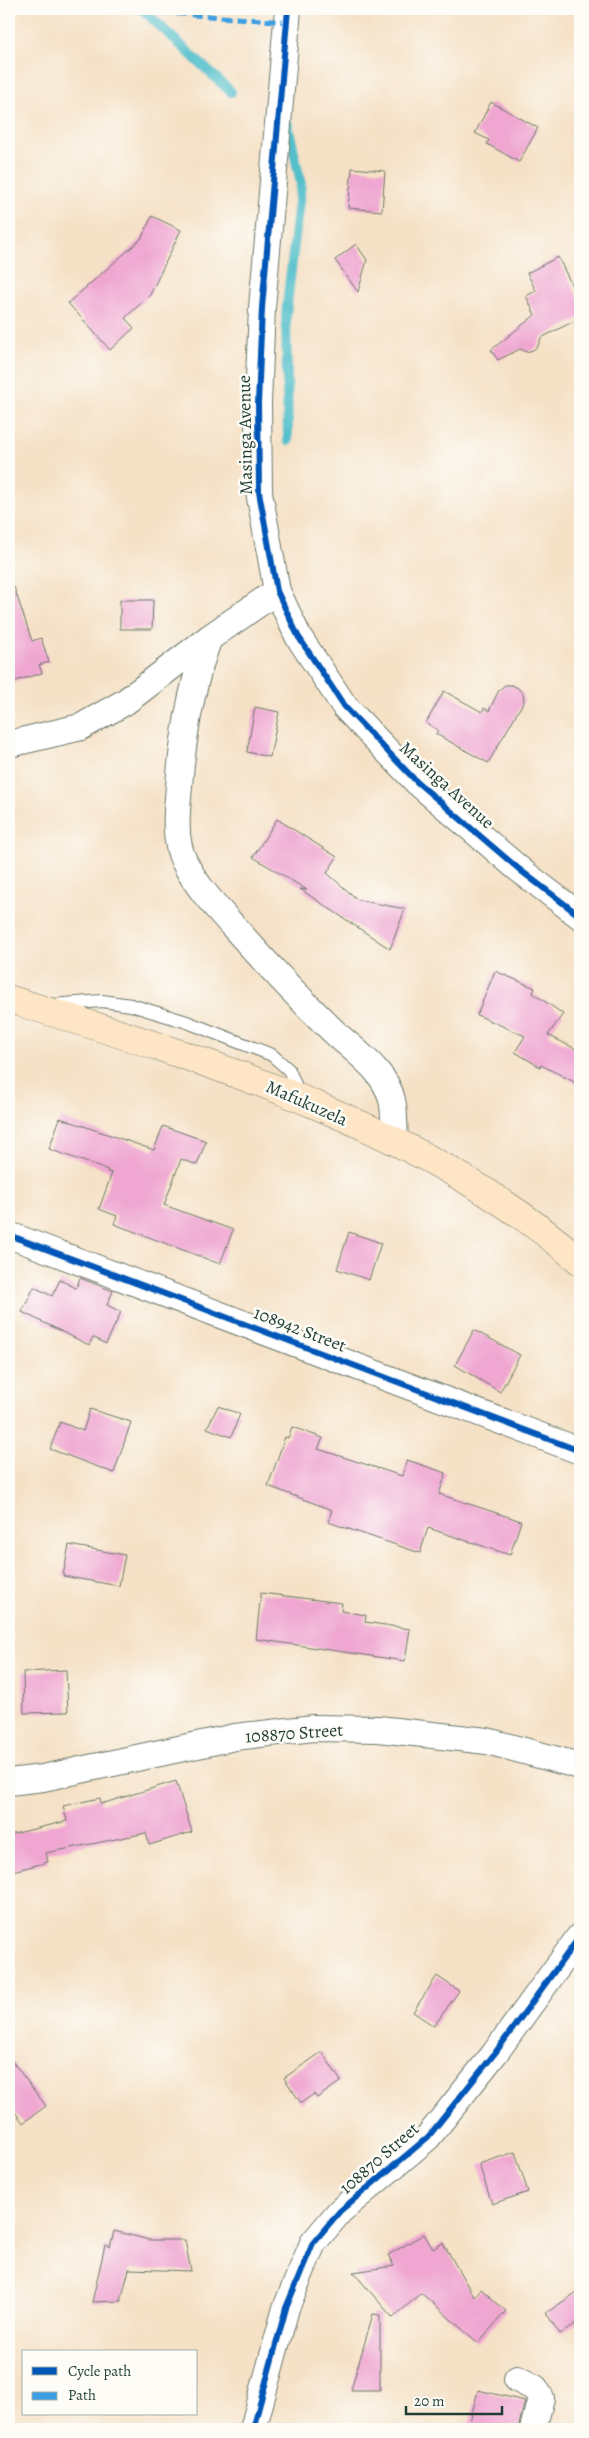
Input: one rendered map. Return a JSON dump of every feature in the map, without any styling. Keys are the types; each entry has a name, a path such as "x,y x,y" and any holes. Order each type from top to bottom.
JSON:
{"main road":[{"name":"Mafukuzela","path":"9,999 140,1040 268,1085 395,1142 476,1186 555,1239 580,1261"}],"street":[{"name":"Masinga Avenue","path":"288,9 262,308 258,403 259,492 277,590 298,636 345,707 417,782 520,870 580,916"},
{"path":"9,744 81,727 102,716 125,702 209,638 277,590"},
{"path":"209,638 194,683 184,732 177,807 177,837 183,860 201,891 250,945 331,1030 372,1066 384,1083 391,1098 395,1142"},
{"name":"108942 Street","path":"9,1235 580,1451"},
{"name":"108870 Street","path":"9,1782 44,1778 235,1737 314,1728 378,1730 487,1740 580,1766"},
{"name":"108870 Street","path":"254,2429 286,2308 313,2244 340,2211 428,2137 495,2053 580,1936"},
{"path":"518,2379 535,2388 541,2398 533,2429"}],"building":[{"path":"491,102 538,128 519,162 487,144 489,140 475,133"},
{"path":"352,168 385,171 382,211 348,208"},
{"path":"152,216 181,230 150,295 125,318 134,328 110,350 68,303 141,239"},
{"path":"356,244 367,260 358,292 335,260"},
{"path":"558,257 580,302 580,318 541,338 538,346 533,350 526,352 520,349 498,360 491,350 535,315 526,296 536,291 527,273"},
{"path":"14,587 32,641 41,638 49,662 39,665 42,673 9,683 9,588"},
{"path":"120,600 153,600 152,629 120,629"},
{"path":"505,685 512,685 518,688 523,694 524,701 488,763 436,734 438,730 426,723 444,691 482,712 484,708 489,711 499,690"},
{"path":"255,707 279,712 270,757 247,752"},
{"path":"277,819 337,857 327,873 358,900 405,909 390,949 300,889 307,890 253,857"},
{"path":"495,971 535,988 533,993 563,1014 548,1035 580,1051 580,1085 541,1065 540,1067 515,1052 525,1036 477,1015"},
{"path":"60,1118 154,1150 163,1126 206,1141 197,1165 181,1159 164,1205 233,1230 220,1264 114,1224 117,1216 99,1209 112,1173 49,1149"},
{"path":"349,1232 381,1243 369,1280 337,1269"},
{"path":"80,1278 113,1291 107,1305 121,1312 106,1344 93,1337 89,1345 22,1312 34,1287 52,1296 60,1280 76,1288"},
{"path":"474,1330 520,1355 500,1392 455,1365"},
{"path":"218,1406 240,1414 231,1437 207,1428"},
{"path":"90,1409 131,1422 114,1473 50,1449 60,1422 83,1431"},
{"path":"292,1427 323,1438 318,1449 402,1476 407,1460 446,1473 439,1494 521,1521 510,1555 428,1528 420,1553 328,1522 332,1510 268,1486 285,1437 288,1438"},
{"path":"69,1545 125,1555 119,1586 63,1576"},
{"path":"261,1593 342,1603 341,1611 366,1615 365,1622 410,1629 405,1661 256,1639"},
{"path":"66,1670 68,1712 24,1713 23,1672"},
{"path":"176,1781 192,1832 149,1845 146,1833 46,1853 48,1862 9,1872 9,1835 67,1821 63,1806 100,1798 101,1804"},
{"path":"437,1976 459,1991 434,2026 413,2012"},
{"path":"322,2052 341,2081 317,2098 314,2094 301,2103 284,2078"},
{"path":"9,2057 46,2106 23,2123 9,2104"},
{"path":"515,2152 528,2192 492,2204 479,2164"},
{"path":"114,2231 149,2240 185,2240 191,2271 129,2269 121,2301 92,2302 105,2245 110,2247"},
{"path":"424,2234 433,2249 443,2243 474,2297 481,2289 506,2311 478,2343 421,2293 393,2318 353,2272 394,2266 388,2255"},
{"path":"580,2290 580,2321 560,2334 546,2313"},
{"path":"373,2314 380,2315 380,2390 351,2390"},
{"path":"478,2390 525,2401 518,2429 484,2429 469,2425"}],"waterway":[{"path":"142,9 231,92"},
{"path":"288,124 301,184 286,314 288,441"}],"marked path":[{"path":"116,9 287,22"}],"cycle path":[{"path":"288,9 262,308 258,403 259,492 277,591 298,636 345,707 417,782 520,870 580,916"},
{"path":"9,1235 580,1451"},
{"path":"253,2429 286,2308 313,2243 340,2211 428,2137 495,2053 580,1936"}]}
